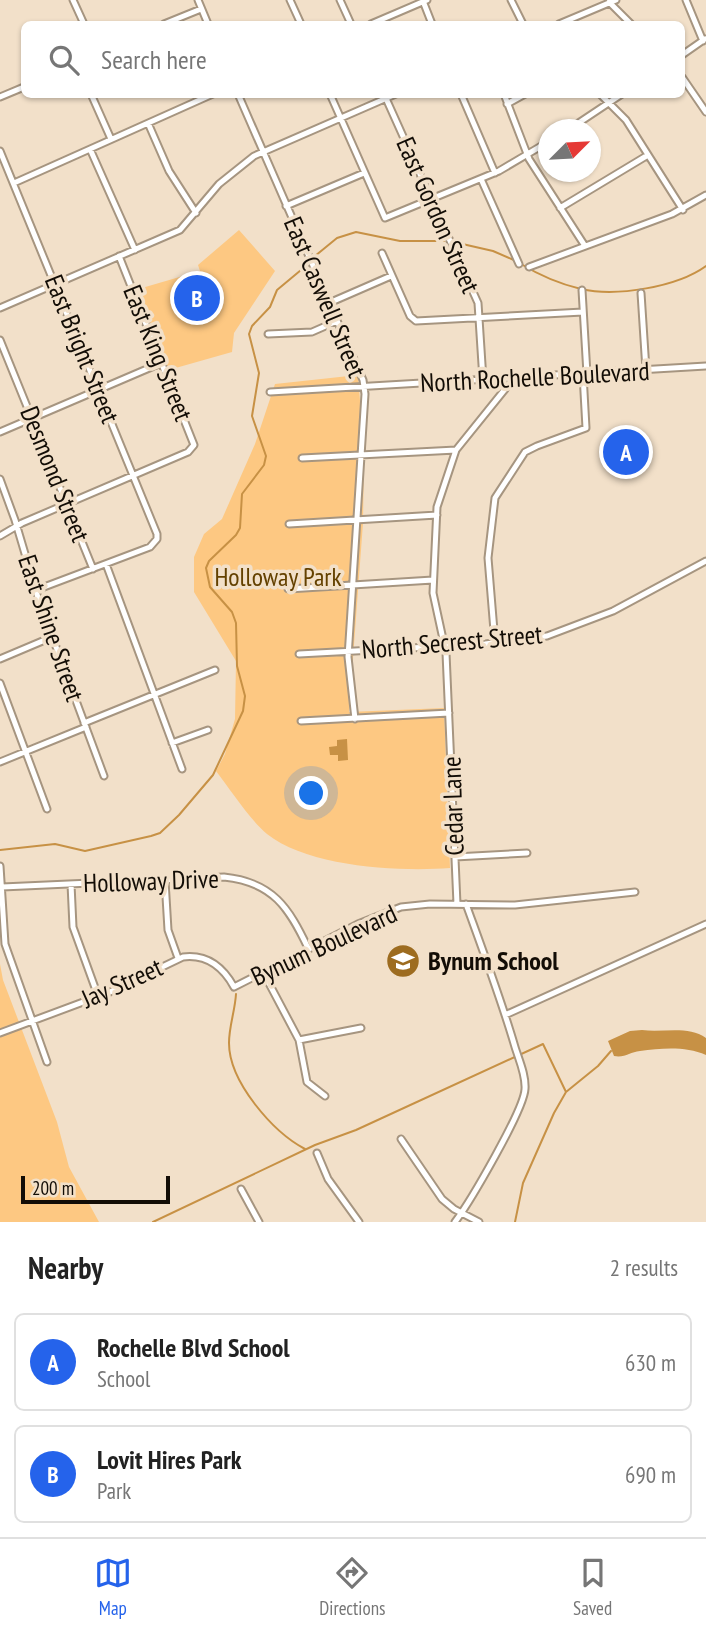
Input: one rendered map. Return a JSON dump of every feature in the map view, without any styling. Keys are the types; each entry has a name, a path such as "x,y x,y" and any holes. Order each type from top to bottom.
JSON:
{"street":[{"path":"74,0 83,21"},
{"path":"198,0 207,21"},
{"path":"290,0 300,21"},
{"path":"340,0 350,21"},
{"path":"511,0 522,21"},
{"path":"565,21 608,1 616,0"},
{"path":"685,52 705,40 686,0"},
{"path":"378,21 424,1 431,21"},
{"path":"608,1 628,21"},
{"path":"171,21 201,9"},
{"path":"685,83 706,112"},
{"path":"0,97 21,87"},
{"path":"93,98 111,139"},
{"path":"14,183 204,98"},
{"name":"East Caswell Street","path":"240,98 363,380 348,652 355,719"},
{"path":"332,98 385,218 495,173 538,149"},
{"path":"0,308 180,230 229,174 263,151 383,98"},
{"name":"East Gordon Street","path":"385,98 478,303 483,380"},
{"path":"463,98 495,173"},
{"path":"505,98 528,156 584,247"},
{"path":"507,104 518,98"},
{"path":"604,98 626,120 683,210"},
{"path":"585,119 616,98"},
{"path":"148,123 169,171 196,213"},
{"name":"East King Street","path":"90,149 135,250"},
{"name":"East Bright Street","path":"0,150 157,534 157,539 150,547 106,564"},
{"path":"560,208 648,155"},
{"path":"286,206 364,173"},
{"path":"481,179 519,264"},
{"path":"529,267 683,210 706,195"},
{"path":"382,253 412,319 416,321 583,312"},
{"name":"East King Street","path":"118,256 194,441 192,449 133,476"},
{"path":"329,303 391,276"},
{"path":"495,643 488,558 495,498 525,452 586,428 582,290"},
{"path":"641,293 646,370"},
{"path":"268,334 312,332 337,321"},
{"name":"Desmond Street","path":"0,340 93,569"},
{"path":"0,432 161,363"},
{"name":"North Rochelle Boulevard","path":"270,392 706,366"},
{"name":"Cedar Lane","path":"457,904 444,646 433,593 437,507 456,450 514,378"},
{"path":"302,458 456,450"},
{"path":"0,536 17,526 133,476"},
{"name":"East Shine Street","path":"0,479 52,636 104,776"},
{"path":"289,524 437,515"},
{"name":"North Secrest Street","path":"299,654 495,643 547,635 590,621 706,561"},
{"path":"36,590 106,564"},
{"name":"Desmond Street","path":"106,564 183,769"},
{"path":"288,589 433,580"},
{"path":"0,659 52,636"},
{"path":"0,762 154,693 215,670"},
{"path":"0,684 47,809"},
{"path":"302,721 449,713"},
{"path":"172,743 208,730"},
{"path":"455,857 527,853"},
{"path":"0,866 5,944 47,1062"},
{"name":"Holloway Drive","path":"2,887 224,877 258,886 278,900 290,912 308,948"},
{"path":"165,880 168,930 178,958"},
{"path":"71,884 73,927 98,996"},
{"path":"457,904 514,905 635,892"},
{"name":"Bynum Boulevard","path":"234,987 308,948 382,914 401,907 457,904"},
{"path":"455,1222 524,1098 524,1079 505,1015 466,904"},
{"path":"505,1015 706,924"},
{"name":"Jay Street","path":"0,1033 98,996 178,958 192,956 209,960 223,970 234,987"},
{"path":"263,972 299,1040 307,1082 325,1096"},
{"path":"299,1040 361,1028"},
{"path":"401,1139 442,1199 479,1222"},
{"path":"317,1153 328,1179 359,1222"},
{"path":"241,1189 259,1222"}],"green space":[{"path":"239,230 275,271 234,333 232,352 165,371 135,290 200,271 198,265"},
{"name":"Holloway Park","path":"358,375 364,452 363,523 349,712 444,708 450,868 381,868 306,854 267,834 247,813 216,771 225,754 235,719 236,661 194,592 194,557 204,534 222,519 255,444 275,384"},
{"path":"0,964 3,980 57,1122 69,1167 99,1222 0,1222"}],"shaded area":[{"path":"347,739 348,760 338,761 338,755 330,755 329,747 337,746 337,740"},
{"path":"630,1031 699,1034 706,1038 706,1055 690,1050 665,1049 614,1056 608,1041"}],"waterway":[{"path":"315,256 337,238 356,232 400,241 444,241"},
{"path":"458,243 493,251 516,261"},
{"path":"521,264 573,287 612,292 663,285 706,266"},
{"path":"0,850 55,844 85,851 160,833 213,775 243,711 245,696 237,666 236,623 232,612 210,587 206,568 209,561 240,528 242,494 264,465 266,456 252,416 259,373 249,334 252,326 270,307 277,290 307,265"},
{"path":"236,994 229,1043 236,1074 267,1118 305,1149"},
{"path":"153,1222 315,1145 356,1130 543,1044 566,1092"},
{"path":"515,1222 523,1183 554,1113 566,1092 598,1066 611,1051"}],"place":[{"name":"Lovit Hires Park","path":"197,298"},
{"name":"Rochelle Blvd School","path":"626,452"},
{"name":"Bynum School","path":"403,961"}]}
